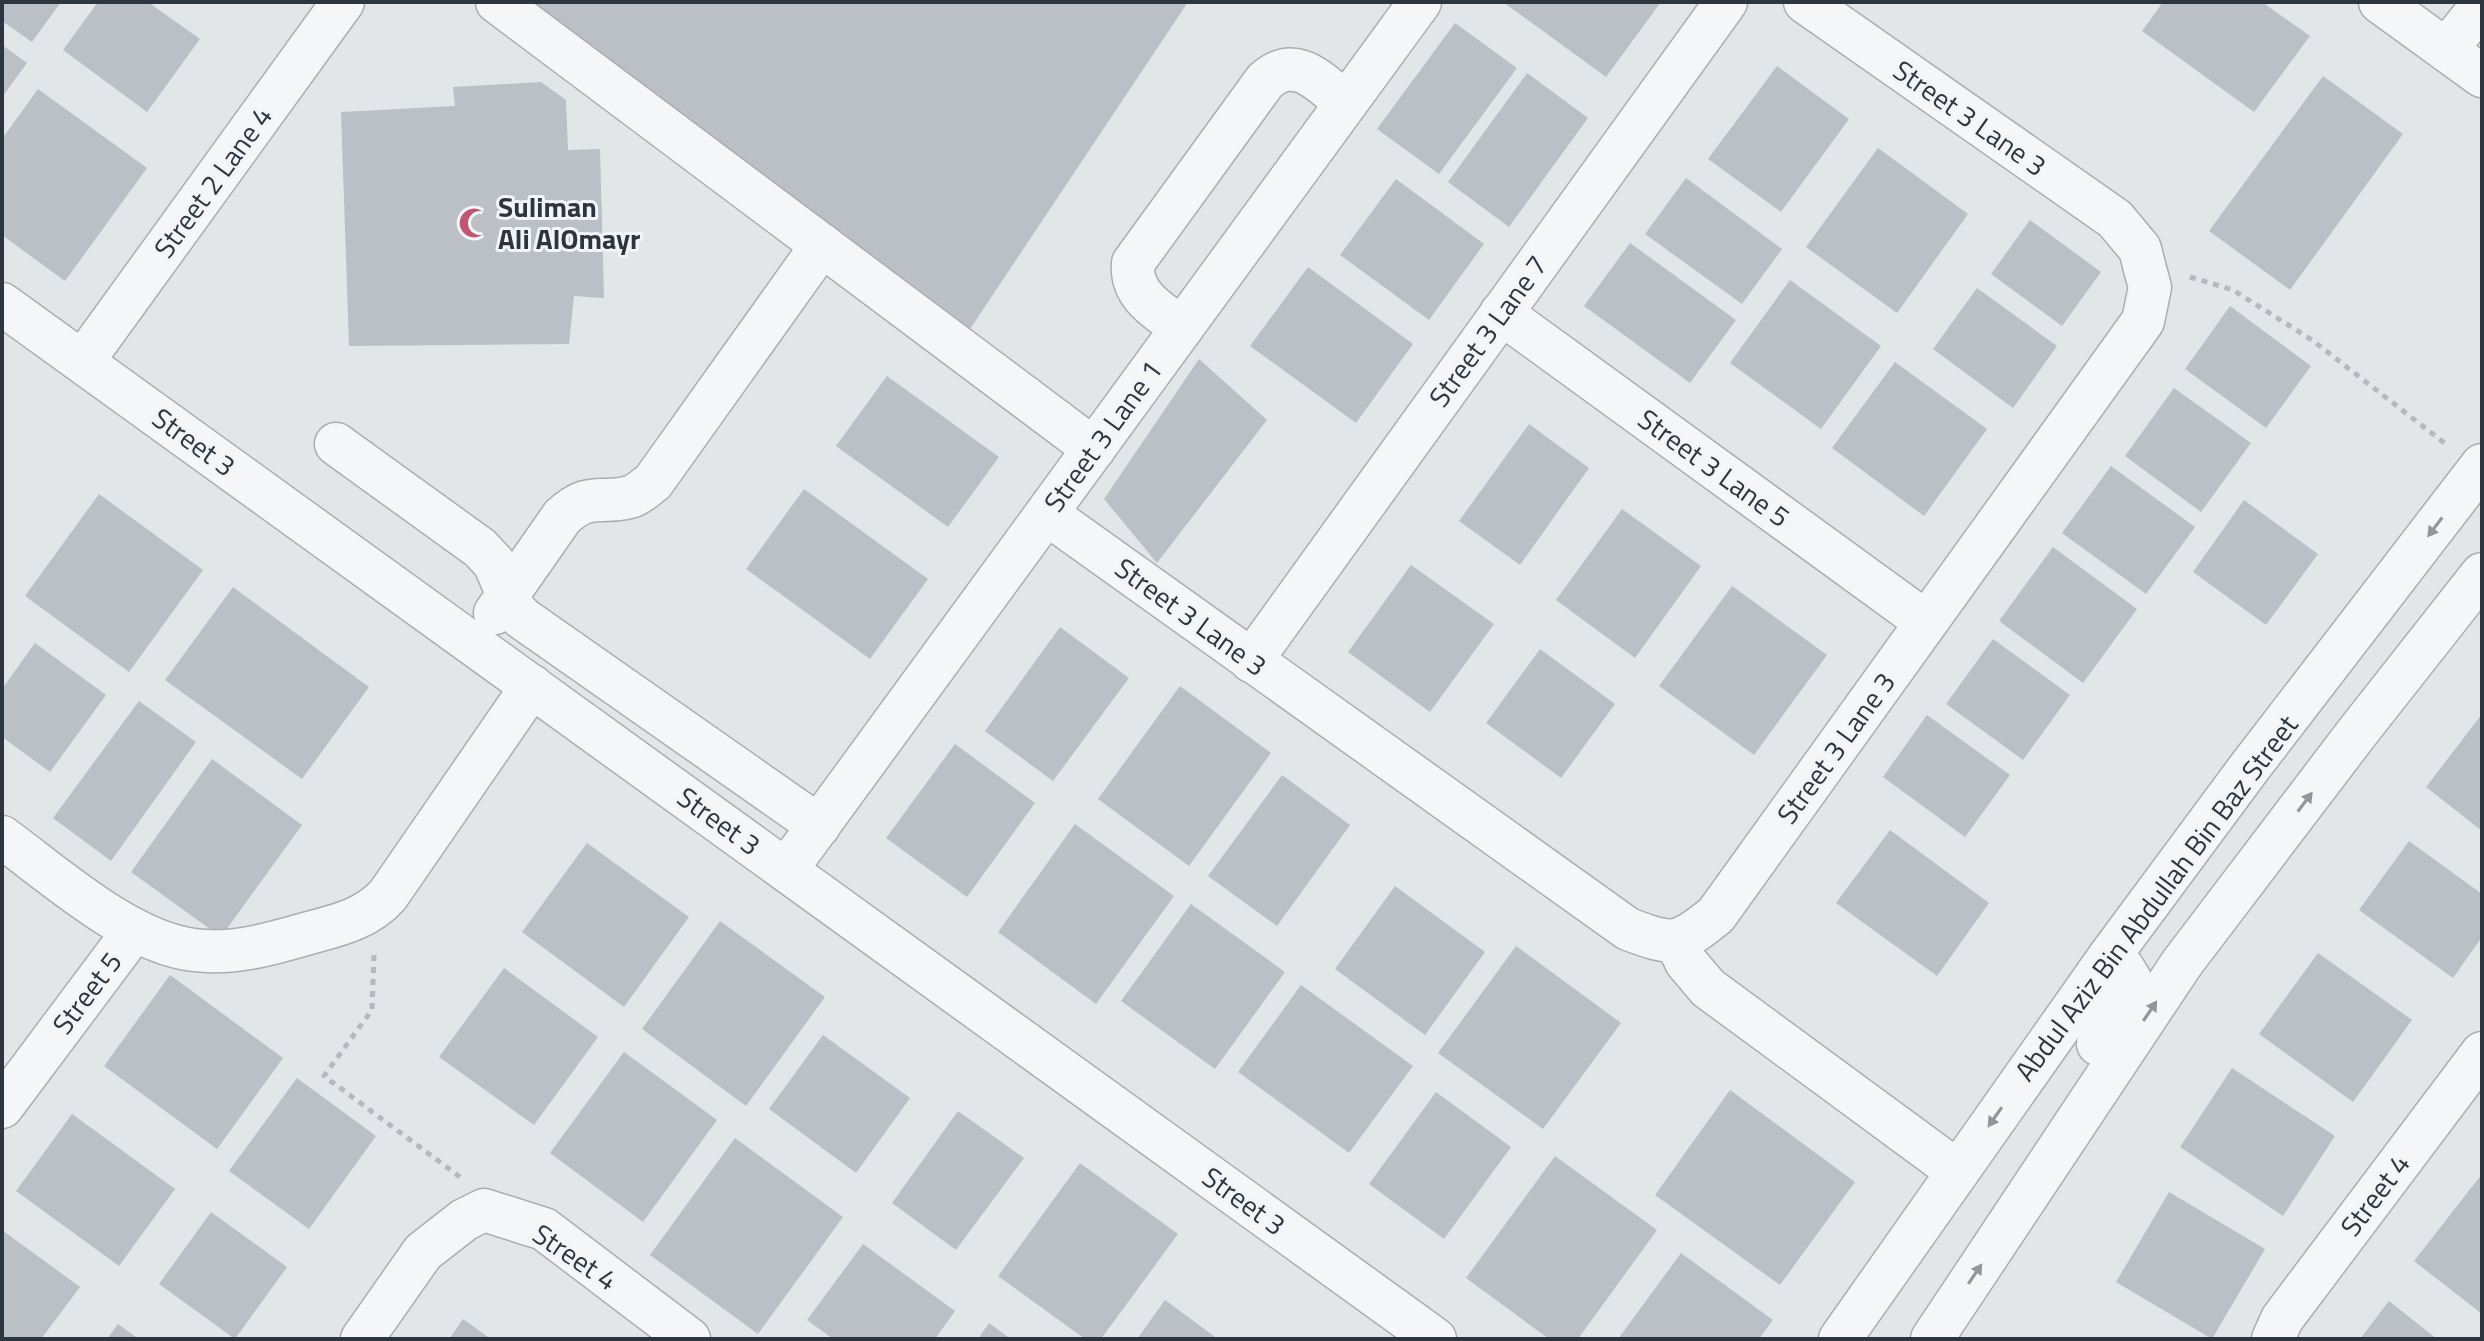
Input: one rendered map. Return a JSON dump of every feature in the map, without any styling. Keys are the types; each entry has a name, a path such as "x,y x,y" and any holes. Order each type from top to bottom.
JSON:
{"street":[{"name":"Street 2 Lane 4","path":"83,361 343,2"},
{"path":"497,2 1094,449"},
{"name":"Street 3 Lane 1","path":"786,870 1420,2"},
{"name":"Street 3 Lane 7","path":"1251,661 1726,2"},
{"name":"Street 3 Lane 3","path":"1047,514 1628,929 1659,940 1676,941 1691,935 1716,915 2143,321 2150,287 2140,249 2115,219 1805,2"},
{"path":"2380,2 2482,76"},
{"path":"2446,50 2482,5"},
{"path":"1182,328 1141,295 1132,274 1133,263 1220,142 1265,81 1276,71 1297,69 1311,75 1346,103"},
{"path":"474,645 562,517 585,500 633,497 653,482 822,245"},
{"name":"Street 3","path":"2,304 1435,1339"},
{"name":"Street 3 Lane 5","path":"1501,313 1926,622"},
{"path":"336,444 480,548 494,563 507,595 522,618 819,826"},
{"name":"Abdul Aziz Bin Abdullah Bin Baz Street","path":"1840,1339 2109,957 2249,768 2480,467"},
{"path":"1932,1339 2182,963 2482,574"},
{"path":"133,932 194,950 253,949 349,922 375,909 388,895 532,686"},
{"path":"2182,963 2162,951 2153,935 2158,918 2244,804 2249,768"},
{"name":"Street 5","path":"2,837 133,932 2,1107"},
{"path":"1676,941 1686,962 1708,988 1957,1171"},
{"path":"2030,1191 2037,1147 2123,1001 2131,981 2123,968 2109,957"},
{"name":"Street 4","path":"2273,1339 2282,1319 2482,1053"},
{"path":"362,1339 423,1252 464,1220 484,1210"},
{"name":"Street 4","path":"484,1210 544,1229 689,1339"}],"path":[{"path":"2145,269 2198,278 2233,290 2312,340 2480,467"},
{"path":"375,909 372,1010 324,1076 458,1174 484,1210"}],"building":[{"path":"2,2 61,2 32,42 2,21"},
{"path":"98,2 148,2 200,39 147,112 63,50"},
{"path":"522,2 1188,2 968,332"},
{"path":"1503,2 1661,2 1606,77"},
{"path":"2163,2 2262,2 2310,36 2254,112 2142,31"},
{"path":"1455,23 1517,68 1439,174 1377,129"},
{"path":"2,45 27,63 2,97"},
{"path":"1777,66 1849,119 1781,212 1708,159"},
{"path":"1527,73 1588,118 1509,227 1448,182"},
{"path":"2323,76 2403,134 2290,290 2209,231"},
{"name":"Suliman Ali AlOmayr","path":"541,82 566,100 568,150 600,149 604,298 574,296 569,344 349,346 341,112 455,106 453,87"},
{"path":"38,89 147,168 65,281 2,235 2,139"},
{"path":"1878,148 1968,214 1897,313 1806,247"},
{"path":"1686,178 1782,249 1742,304 1645,234"},
{"path":"1396,179 1484,244 1429,320 1340,255"},
{"path":"2030,220 2101,272 2062,326 1991,274"},
{"path":"1630,243 1736,320 1690,383 1584,306"},
{"path":"1308,267 1413,344 1356,423 1250,346"},
{"path":"1790,280 1881,346 1821,429 1730,363"},
{"path":"1977,288 2057,346 2013,408 1933,349"},
{"path":"2230,306 2311,366 2266,428 2185,369"},
{"path":"1199,359 1267,420 1157,563 1104,499"},
{"path":"1895,362 1987,429 1924,516 1832,448"},
{"path":"887,376 999,457 948,527 836,446"},
{"path":"2174,388 2251,443 2201,512 2125,456"},
{"path":"1529,424 1589,468 1520,565 1459,521"},
{"path":"2111,466 2195,527 2146,594 2062,533"},
{"path":"804,489 928,579 870,659 746,569"},
{"path":"99,494 203,570 129,672 25,596"},
{"path":"2244,500 2318,554 2266,625 2193,572"},
{"path":"1622,509 1701,566 1635,658 1556,600"},
{"path":"2053,547 2137,609 2083,683 1999,621"},
{"path":"1411,565 1494,624 1430,712 1348,652"},
{"path":"1732,586 1827,655 1754,755 1659,686"},
{"path":"233,587 369,687 302,779 165,680"},
{"path":"1060,627 1129,678 1053,781 985,731"},
{"path":"1993,639 2070,695 2023,760 1946,704"},
{"path":"35,643 106,695 50,772 2,737 2,689"},
{"path":"1540,649 1615,704 1561,778 1486,723"},
{"path":"1180,686 1271,753 1189,866 1098,799"},
{"path":"139,701 196,742 111,861 53,818"},
{"path":"2482,714 2482,831 2426,787"},
{"path":"1927,715 2010,775 1965,837 1883,777"},
{"path":"955,744 1035,803 967,897 886,838"},
{"path":"212,759 302,825 221,937 131,872"},
{"path":"1282,775 1350,825 1277,926 1208,876"},
{"path":"1075,824 1174,896 1096,1004 998,932"},
{"path":"1890,830 1989,903 1937,976 1836,903"},
{"path":"2409,841 2482,894 2482,937 2453,978 2359,910"},
{"path":"587,843 689,917 624,1007 522,932"},
{"path":"1395,886 1485,952 1425,1035 1335,969"},
{"path":"1191,904 1285,972 1215,1069 1121,1001"},
{"path":"720,921 825,997 746,1106 642,1029"},
{"path":"1516,946 1621,1023 1543,1129 1438,1053"},
{"path":"2318,953 2412,1020 2353,1102 2259,1034"},
{"path":"504,968 598,1037 534,1125 439,1057"},
{"path":"170,975 283,1058 217,1149 104,1066"},
{"path":"1301,985 1413,1066 1349,1153 1238,1072"},
{"path":"823,1035 910,1098 856,1173 769,1109"},
{"path":"624,1052 717,1120 643,1222 550,1153"},
{"path":"2232,1068 2335,1136 2283,1216 2180,1147"},
{"path":"297,1078 376,1136 309,1229 229,1171"},
{"path":"1730,1090 1855,1182 1780,1285 1655,1195"},
{"path":"1436,1092 1511,1147 1444,1239 1369,1184"},
{"path":"958,1111 1024,1158 956,1250 892,1203"},
{"path":"72,1114 175,1189 119,1266 16,1191"},
{"path":"735,1138 843,1217 758,1334 650,1255"},
{"path":"1555,1156 1657,1230 1578,1339 1549,1339 1466,1278"},
{"path":"1080,1163 1178,1234 1101,1339 1085,1339 998,1276"},
{"path":"2482,1174 2482,1314 2414,1261"},
{"path":"2169,1192 2265,1249 2212,1339 2116,1282"},
{"path":"211,1212 287,1267 235,1339 159,1284"},
{"path":"2,1230 80,1287 41,1339 2,1339"},
{"path":"863,1244 955,1311 935,1339 833,1339 807,1320"},
{"path":"1681,1253 1773,1320 1759,1339 1618,1339"},
{"path":"1165,1300 1218,1339 1137,1339"},
{"path":"2389,1301 2437,1339 2360,1339"},
{"path":"463,1319 491,1339 449,1339"},
{"path":"989,1323 1011,1339 978,1339"},
{"path":"118,1324 139,1339 107,1339"}],"place":[{"name":"Suliman Ali AlOmayr","path":"474,223"}]}
